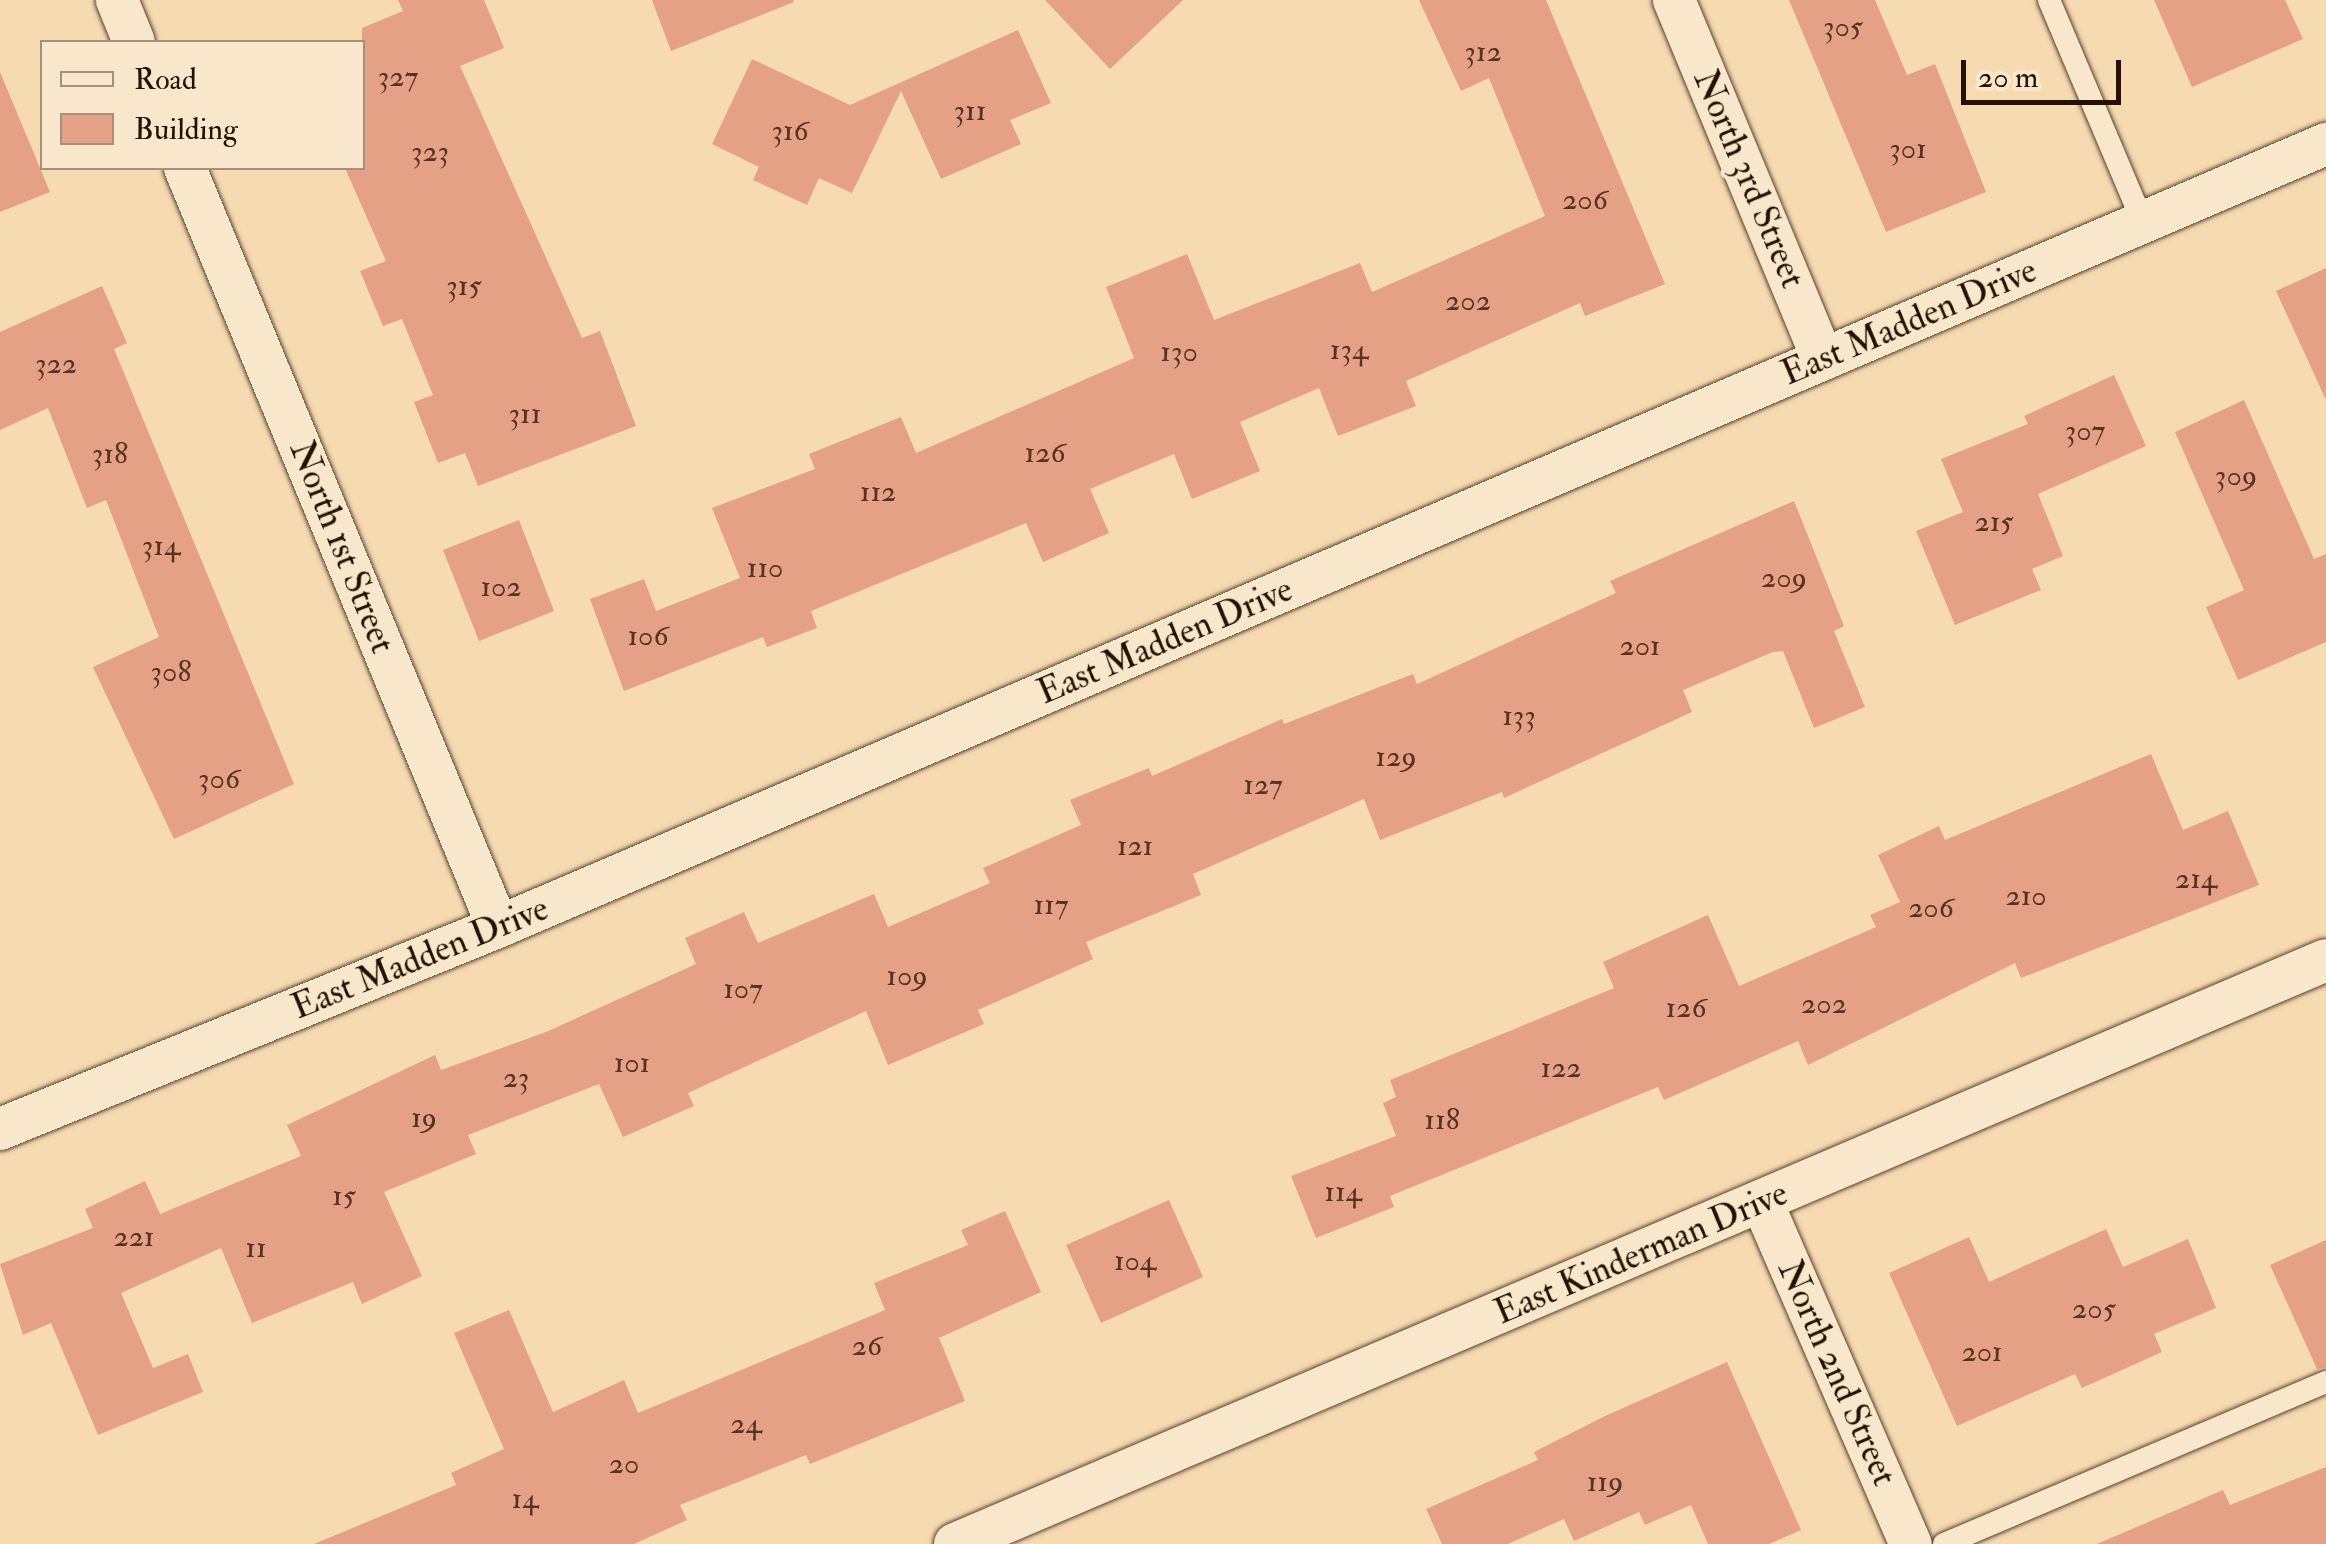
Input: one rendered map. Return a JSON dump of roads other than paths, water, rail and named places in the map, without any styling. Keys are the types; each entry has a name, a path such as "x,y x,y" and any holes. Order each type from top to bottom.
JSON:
{"street":[{"path":"116,0 133,40"},
{"name":"North 3rd Street","path":"1674,0 1823,359"},
{"name":"East Madden Drive","path":"0,1130 498,927 2326,144"},
{"name":"North 1st Street","path":"187,170 498,927"},
{"name":"East Kinderman Drive","path":"958,1544 1762,1202 2322,972"},
{"name":"North 2nd Street","path":"1762,1202 1911,1544"}],"lane":[{"path":"2049,0 2144,222"},
{"path":"1944,1544 2326,1382"}]}
